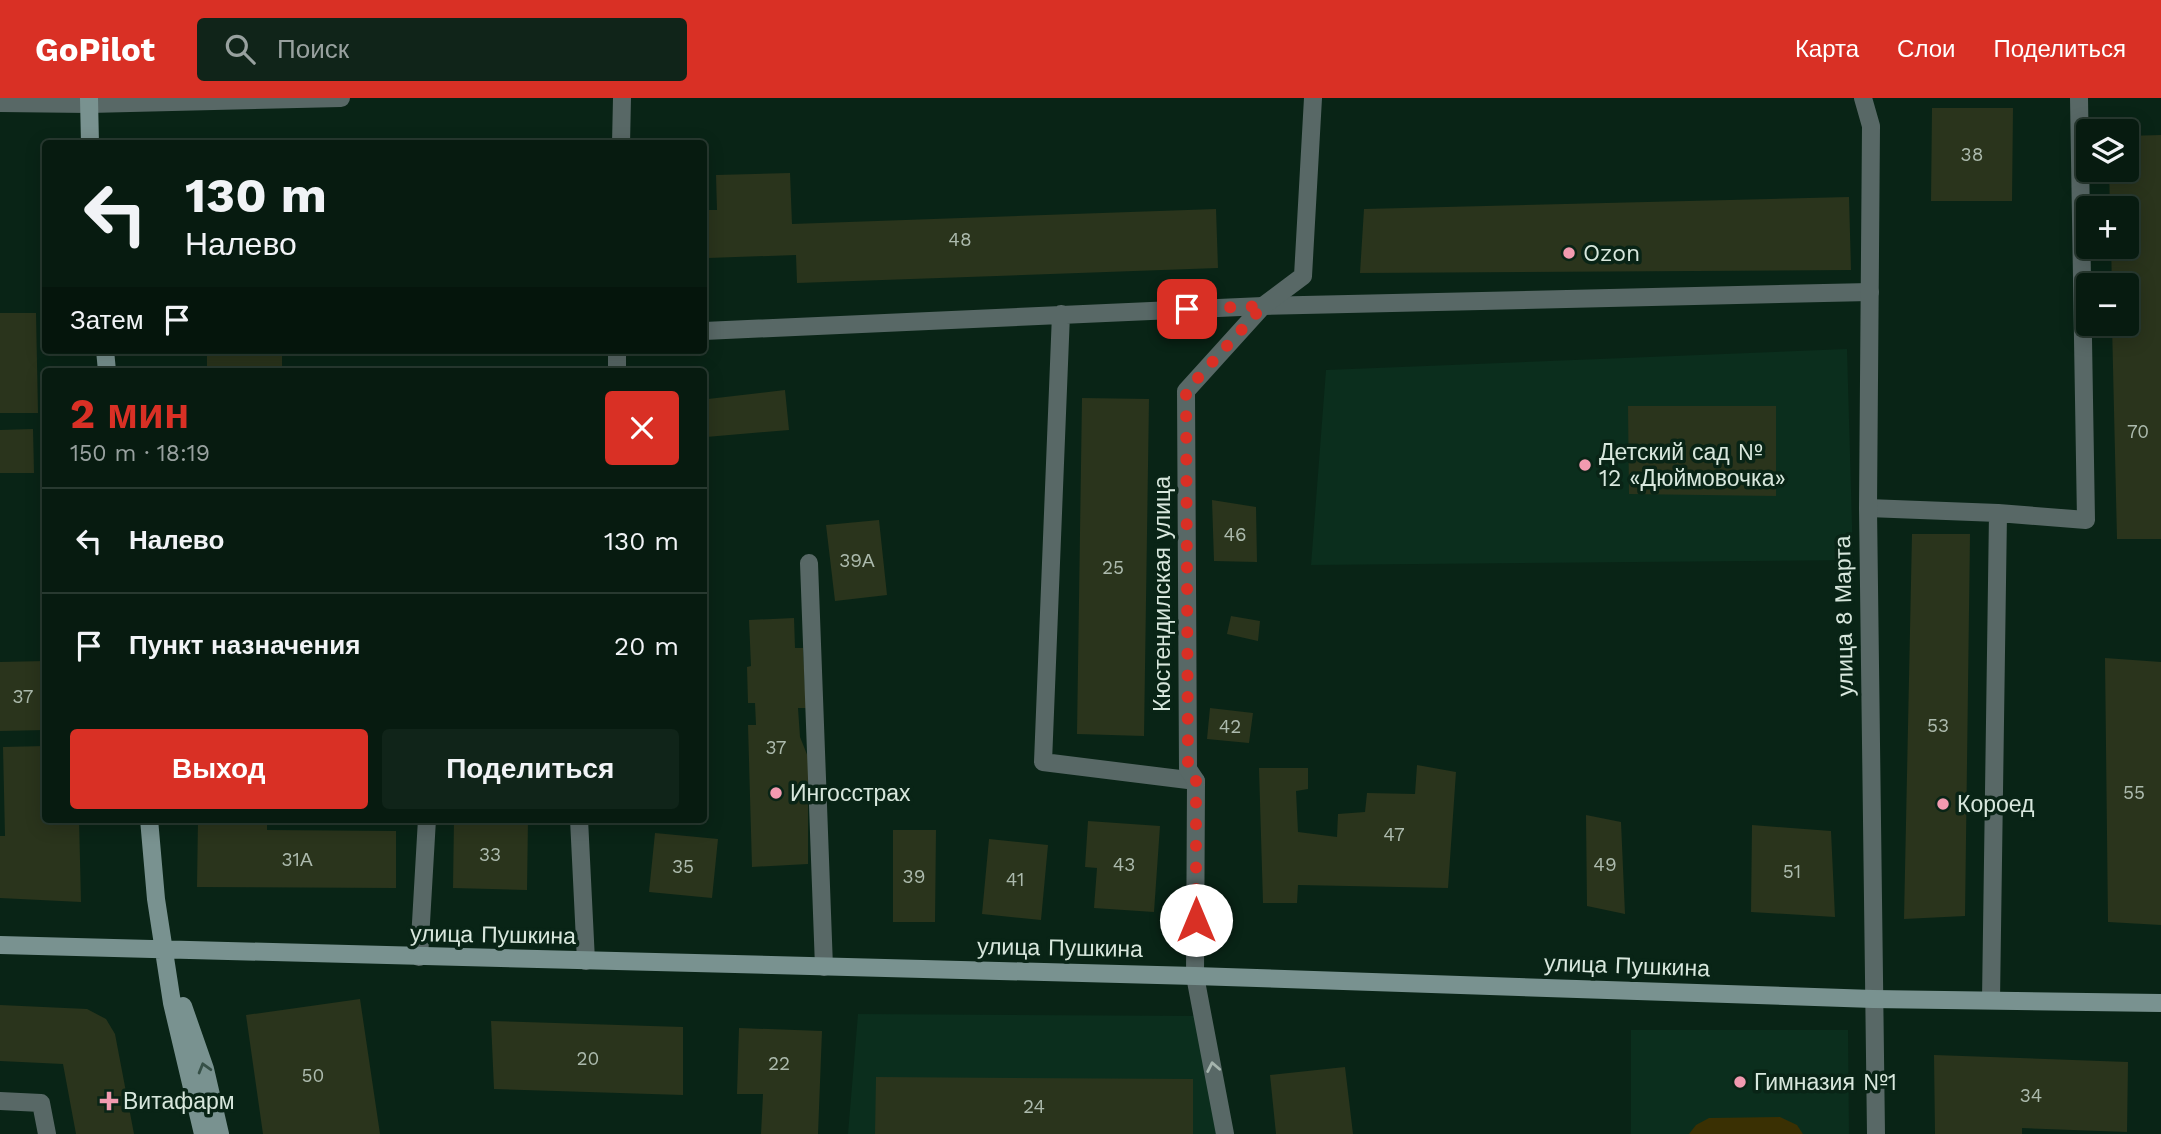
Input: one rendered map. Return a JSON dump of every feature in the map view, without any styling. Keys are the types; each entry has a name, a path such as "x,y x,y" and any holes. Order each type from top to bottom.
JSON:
{"main road":[{"path":"89,101 90,140"},
{"path":"149,823 156,899 172,1003 203,1134"},
{"name":"улица Пушкина","path":"0,945 1195,976 1873,999 2161,1003"},
{"path":"164,949 205,1069 220,1134"}],"street":[{"path":"0,103 341,98"},
{"path":"621,140 622,98"},
{"name":"Кюстендилская улица","path":"1225,1134 1195,976 1196,781 1188,769 1186,391 1263,306 1303,275 1313,98"},
{"name":"улица 8 Марта","path":"1863,98 1871,126 1868,508 1876,1134"},
{"path":"1868,508 1998,513 2086,520 2079,98"},
{"path":"707,331 1263,306 1870,292"},
{"path":"1061,314 1043,762 1196,781"},
{"path":"1991,1000 1998,513"},
{"path":"809,563 824,967"},
{"path":"419,957 427,823"},
{"path":"579,823 586,961"},
{"path":"0,1101 41,1103 47,1134"}],"shaded area":[{"name":"Детский сад № 12 «Дюймовочка»","path":"1847,349 1853,560 1311,565 1326,370"},
{"path":"858,1014 1205,1016 1220,1134 848,1134"},
{"name":"Гимназия №1","path":"1631,1030 1848,1030 1849,1134 1631,1134"},
{"path":"1780,1117 1797,1125 1803,1134 1689,1134 1696,1125 1709,1118"}],"building":[{"path":"1932,108 2013,108 2012,201 1931,201"},
{"path":"2161,135 2161,539 2117,539 2112,336 2139,336 2139,273 2112,273 2111,259 2139,259 2139,196 2110,196 2109,182 2139,182 2139,136"},
{"path":"790,173 792,224 1216,209 1218,268 797,283 796,255 708,258 707,302 707,210 717,210 716,175"},
{"path":"1849,197 1851,270 1360,273 1364,209"},
{"path":"0,313 36,313 38,413 0,413"},
{"path":"207,354 282,354 282,368 207,368"},
{"path":"707,385 708,399 785,390 789,430 707,437"},
{"path":"1082,398 1149,399 1144,736 1077,734"},
{"path":"1628,406 1776,406 1776,496 1629,494"},
{"path":"33,429 34,473 0,473 0,430"},
{"path":"1212,500 1256,507 1257,562 1214,561"},
{"path":"879,520 887,595 835,601 826,525"},
{"path":"1912,534 1970,534 1965,916 1904,919"},
{"path":"1231,616 1260,621 1258,641 1227,634"},
{"path":"794,618 795,648 803,648 806,708 798,708 800,737 808,757 808,864 752,867 748,725 756,725 755,703 748,703 747,667 751,666 749,620"},
{"path":"2105,658 2161,662 2161,925 2108,922"},
{"path":"42,661 42,730 0,731 0,662"},
{"path":"1210,708 1253,713 1249,743 1207,739"},
{"path":"42,746 42,823 79,823 81,902 0,898 0,836 5,836 3,747"},
{"path":"1417,765 1456,772 1448,888 1298,885 1297,903 1263,903 1259,768 1308,768 1308,789 1296,791 1298,832 1337,837 1338,814 1365,812 1367,793 1415,794"},
{"path":"1586,815 1621,822 1625,914 1587,906"},
{"path":"1088,821 1160,826 1154,912 1094,908 1097,868 1085,867"},
{"path":"198,823 267,823 267,830 396,831 396,888 197,887"},
{"path":"454,823 528,823 527,890 453,888"},
{"path":"1752,825 1831,831 1835,917 1751,912"},
{"path":"893,830 936,830 935,922 893,922"},
{"path":"655,833 718,839 712,898 649,892"},
{"path":"989,839 1048,845 1041,920 982,914"},
{"path":"360,999 380,1134 263,1134 246,1015"},
{"path":"0,1005 87,1009 106,1019 115,1034 134,1134 76,1134 63,1064 0,1061"},
{"path":"491,1021 683,1027 683,1095 494,1089"},
{"path":"739,1028 822,1031 818,1134 761,1134 763,1094 737,1094"},
{"path":"1934,1055 2128,1062 2127,1132 2022,1128 2022,1134 1935,1134"},
{"path":"1345,1067 1353,1134 1276,1134 1270,1075"},
{"path":"876,1077 1193,1079 1193,1134 875,1134"}],"place":[{"name":"Ozon","path":"1569,253"},
{"name":"Детский сад № 12 «Дюймовочка»","path":"1585,465"},
{"name":"Ингосстрах","path":"776,793"},
{"name":"Короед","path":"1943,804"},
{"name":"Гимназия №1","path":"1740,1082"},
{"name":"Витафарм","path":"109,1101"}],"route":[{"path":"1187,309 1263,306 1186,391 1188,769 1196,781 1196,920"}]}
